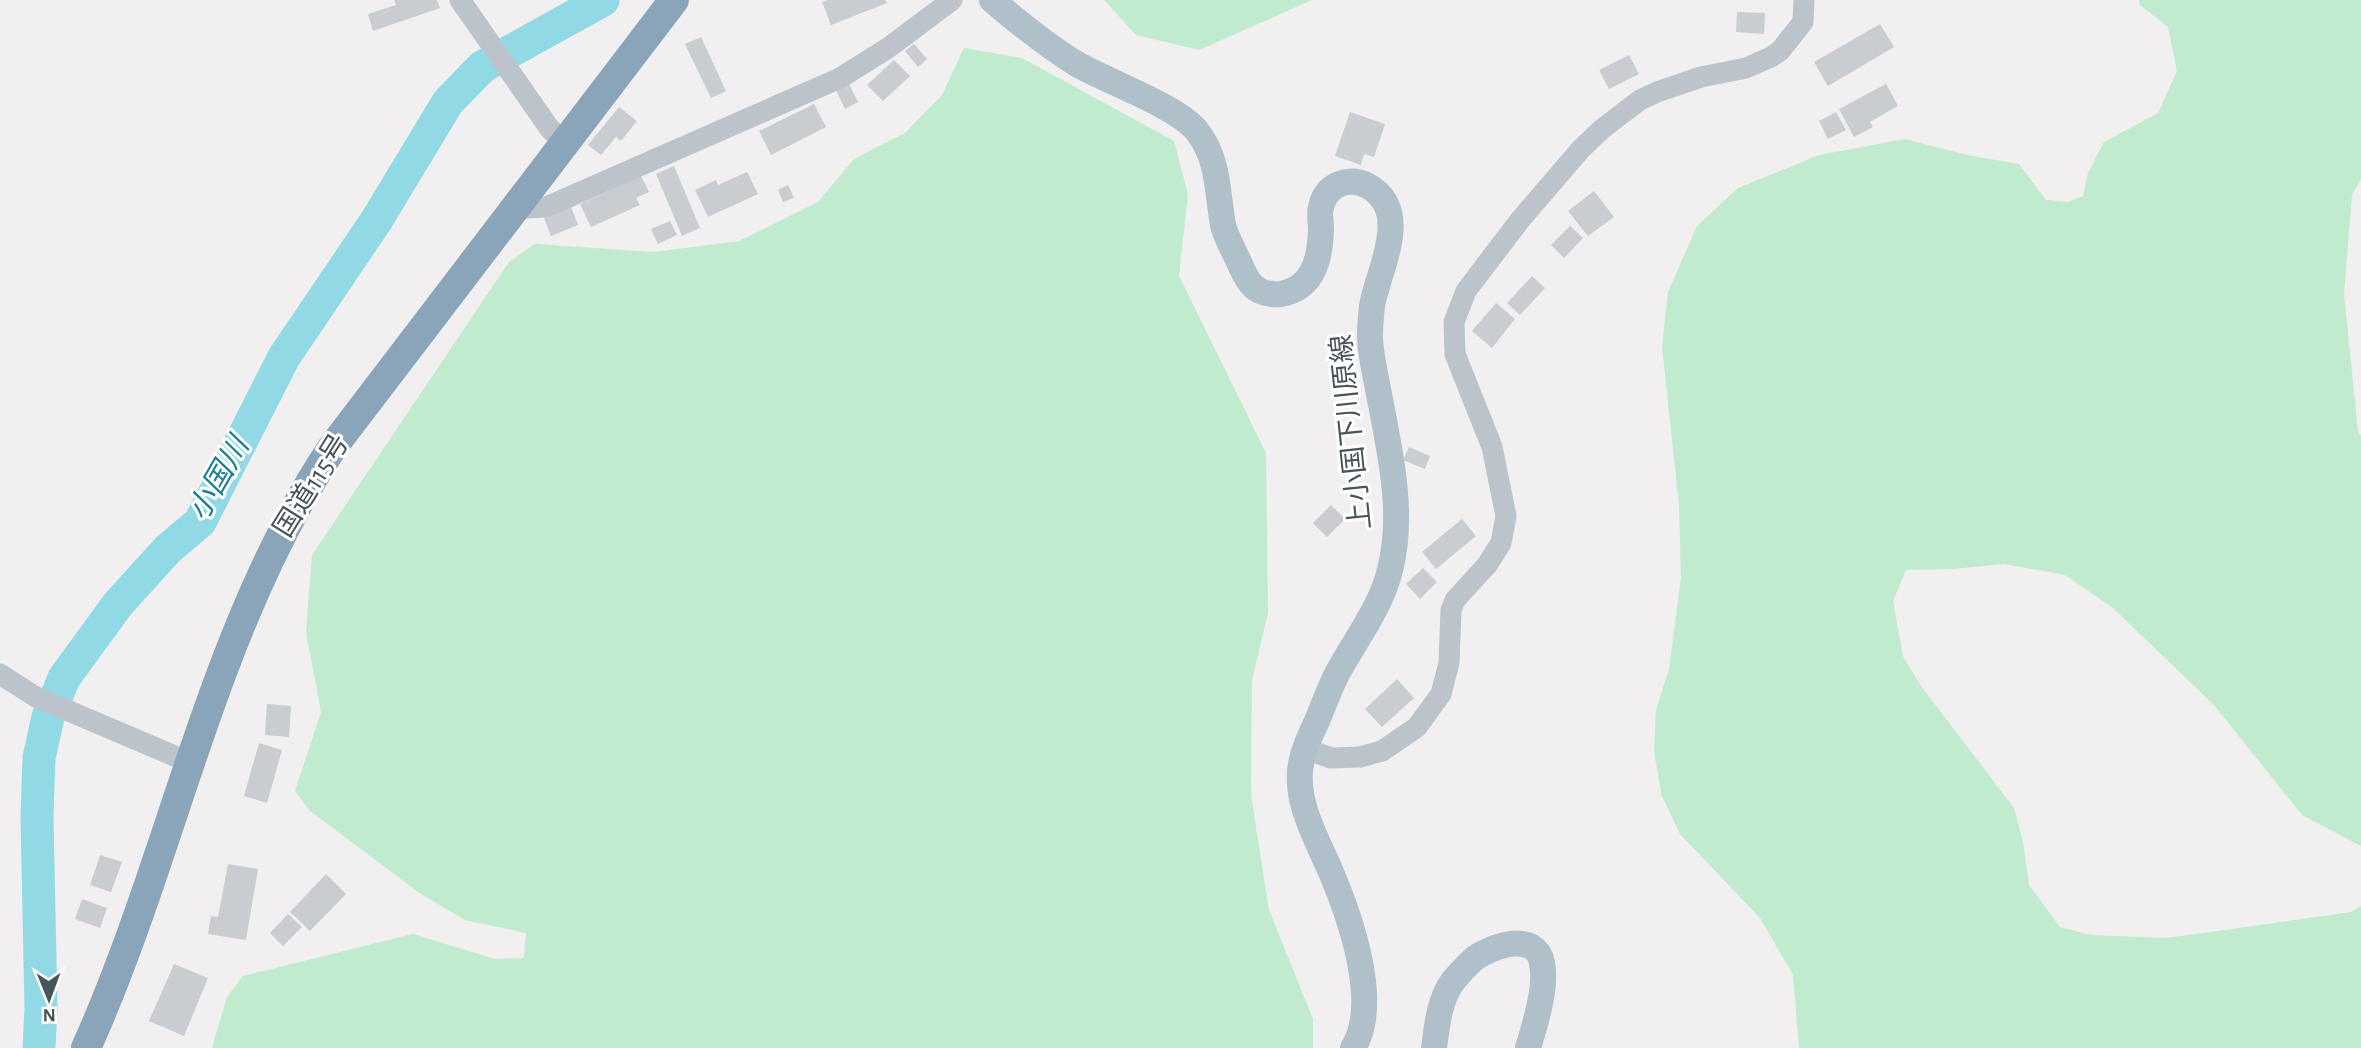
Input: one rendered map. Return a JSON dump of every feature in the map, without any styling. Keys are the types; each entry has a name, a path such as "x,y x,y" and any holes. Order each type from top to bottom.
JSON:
{"highway":[{"name":"国道115号","path":"86,1048 128,947 246,609 302,494 332,448 674,0"}],"main road":[{"name":"上小国下川原線","path":"992,0 1076,64 1167,108 1194,127 1209,149 1218,180 1223,227 1253,287 1271,295 1291,292 1307,281 1318,262 1320,208 1336,184 1350,181 1367,186 1386,204 1390,219 1390,243 1372,307 1370,341 1393,475 1396,546 1389,576 1376,606 1336,675 1301,764 1300,794 1340,892 1362,970 1365,1014 1360,1038 1353,1048"},
{"path":"1434,1048 1439,1012 1452,983 1475,958 1502,945 1522,943 1537,951 1542,964 1540,1005 1528,1048"}],"street":[{"path":"460,0 550,129 565,143"},
{"path":"520,203 528,208 546,207 841,78 888,48 952,0"},
{"path":"1306,749 1331,758 1360,757 1382,751 1417,727 1441,694 1449,663 1451,610 1455,600 1487,565 1501,543 1506,516 1492,447 1455,354 1454,322 1466,291 1520,220 1581,149 1602,129 1640,100 1678,84 1746,68 1771,57 1780,51 1803,22 1804,0"},
{"path":"0,674 36,697 191,763"}],"green space":[{"path":"1104,0 1312,0 1199,50 1136,35"},
{"path":"2139,0 2361,0 2361,179 2352,195 2344,294 2358,431 2361,436 2361,846 2302,815 2214,705 2113,608 2065,575 2004,564 1906,570 1893,601 1903,656 1921,686 2014,808 2023,842 2029,885 2060,927 2090,935 2167,938 2351,912 2361,906 2361,1048 1799,1048 1793,975 1760,918 1680,834 1662,796 1654,752 1656,710 1669,669 1681,577 1679,505 1662,347 1668,292 1697,226 1738,188 1819,155 1905,139 1967,155 2019,164 2046,200 2069,202 2083,196 2088,173 2104,142 2158,113 2177,71 2168,27 2140,5"},
{"path":"964,48 1022,58 1174,141 1188,194 1179,276 1266,453 1268,613 1252,680 1251,795 1269,910 1313,1019 1313,1048 212,1048 227,997 243,976 413,934 495,959 524,958 526,933 465,920 418,892 310,811 295,791 321,712 306,632 312,555 509,262 535,244 654,252 739,241 818,202 854,159 905,133 942,95"}],"building":[{"path":"394,0 437,0 440,8 373,31 368,14 396,5"},
{"path":"885,0 887,3 831,25 822,2"},
{"path":"1737,12 1765,13 1764,34 1736,32"},
{"path":"1880,24 1894,47 1828,86 1814,62"},
{"path":"701,37 726,91 711,98 685,44"},
{"path":"914,44 927,59 918,67 905,51"},
{"path":"1629,55 1639,74 1609,89 1599,70"},
{"path":"894,60 910,76 883,101 867,85"},
{"path":"848,82 858,102 845,109 835,88"},
{"path":"1886,84 1898,106 1870,122 1873,127 1854,137 1839,109"},
{"path":"814,104 826,127 771,155 759,131"},
{"path":"619,107 637,121 621,141 616,137 601,155 588,145"},
{"path":"1350,112 1385,124 1374,157 1364,154 1361,165 1335,156"},
{"path":"1836,112 1846,130 1828,139 1819,121"},
{"path":"674,166 700,228 682,236 656,174"},
{"path":"747,172 758,194 708,217 695,190 716,180 718,185"},
{"path":"641,176 649,192 636,198 640,205 591,227 580,204"},
{"path":"788,185 794,198 783,202 778,190"},
{"path":"1594,191 1614,217 1588,236 1568,211"},
{"path":"571,207 578,225 551,236 544,218"},
{"path":"670,221 677,235 658,244 651,229"},
{"path":"1570,226 1583,238 1564,258 1551,245"},
{"path":"1532,276 1545,288 1520,315 1507,303"},
{"path":"1496,303 1515,319 1492,348 1472,331"},
{"path":"1409,447 1430,456 1425,469 1403,460"},
{"path":"1331,505 1345,519 1327,537 1313,523"},
{"path":"1462,519 1476,536 1436,569 1422,552"},
{"path":"1423,568 1437,582 1420,599 1406,584"},
{"path":"1397,679 1414,698 1382,727 1365,709"},
{"path":"267,704 291,706 289,737 265,735"},
{"path":"259,743 282,750 267,803 244,796"},
{"path":"100,855 122,862 111,892 90,885"},
{"path":"228,864 258,869 246,940 208,934 211,916 218,917"},
{"path":"326,874 346,894 310,931 290,912"},
{"path":"82,899 107,908 100,928 75,919"},
{"path":"288,914 302,927 283,946 270,933"},
{"path":"174,964 208,978 184,1036 149,1021"}],"waterway":[{"name":"小国川","path":"39,1048 39,758 48,717 64,678 118,604 168,549 200,522 284,357 376,221 448,102 482,67 603,0"}]}
